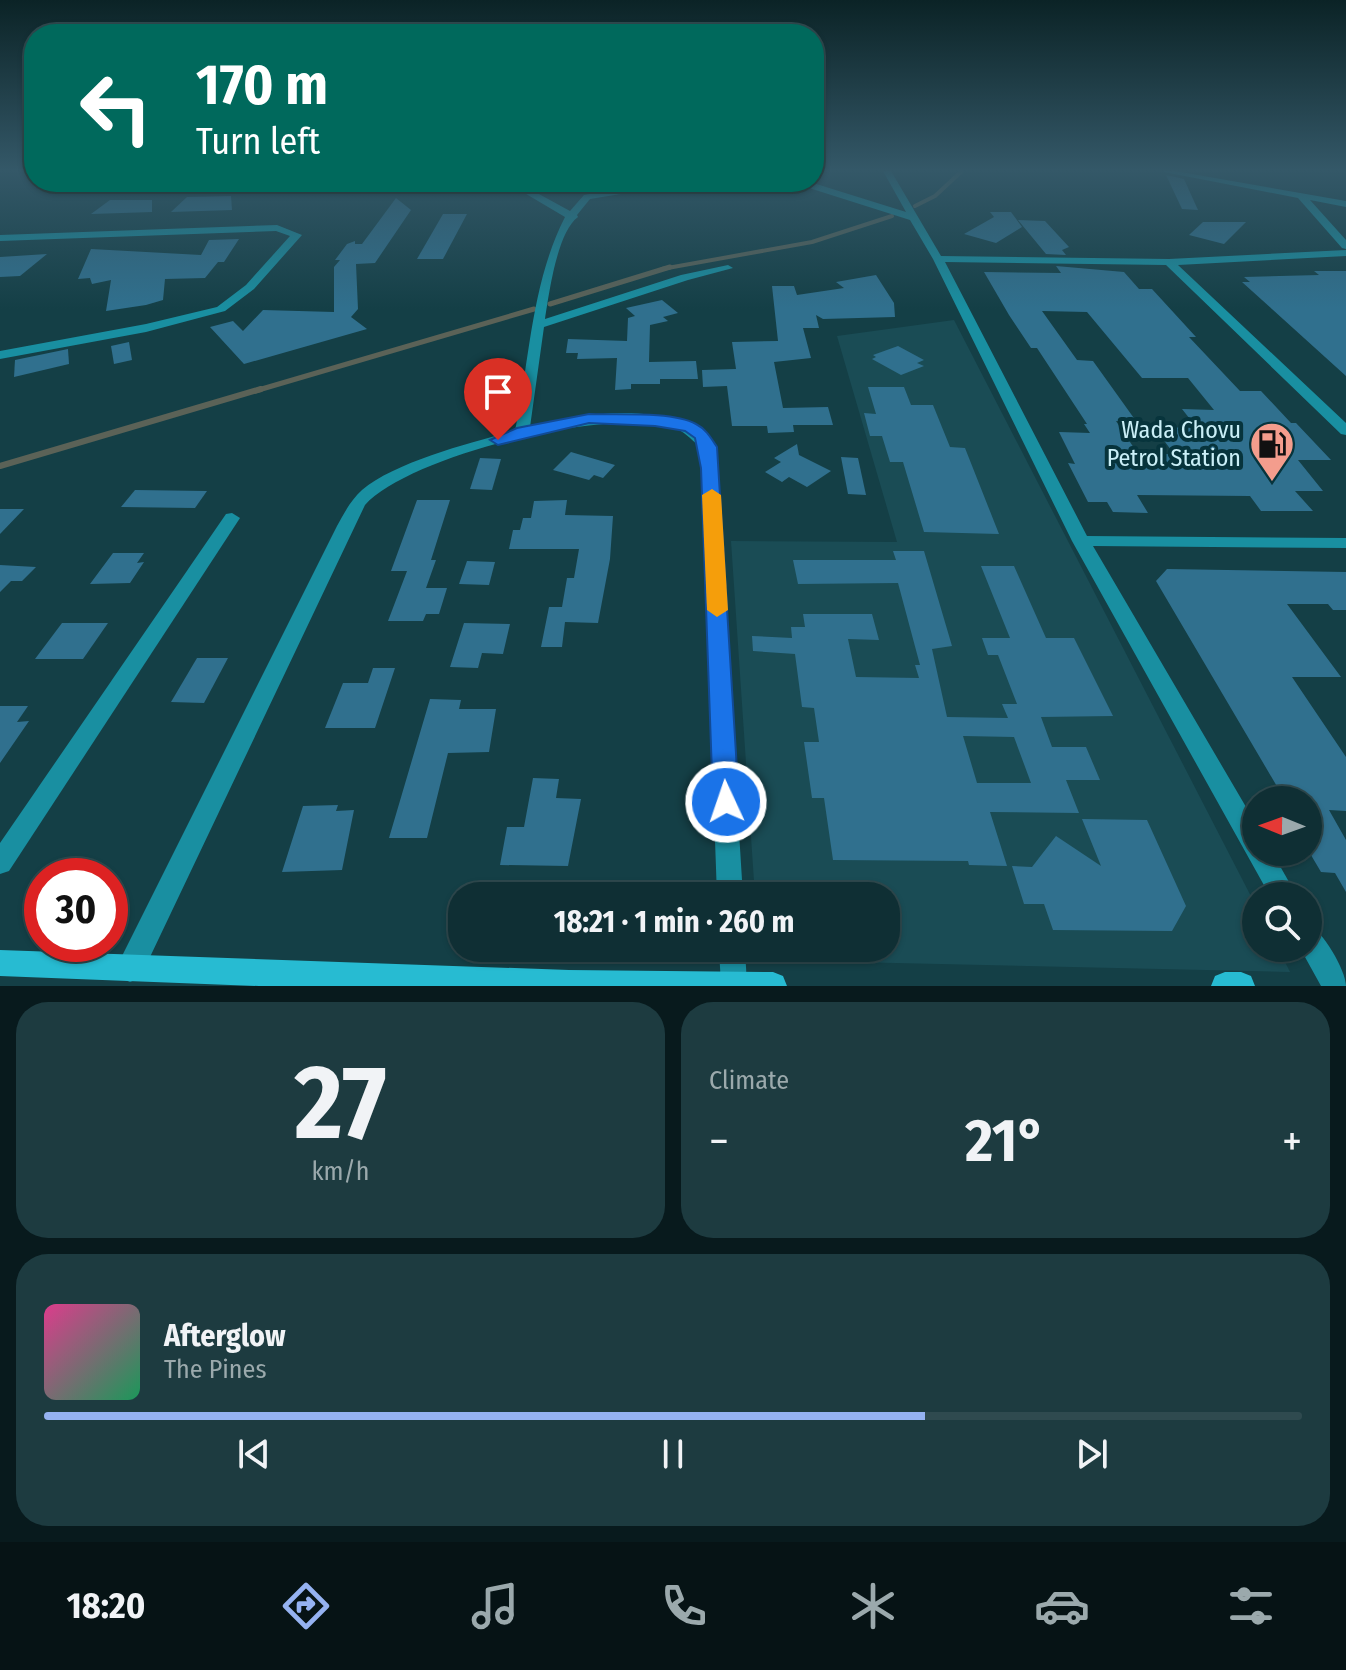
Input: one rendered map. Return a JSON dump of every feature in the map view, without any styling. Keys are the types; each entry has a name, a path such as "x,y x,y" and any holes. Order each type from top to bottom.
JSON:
{"main road":[{"path":"0,963 569,985 773,986"},
{"path":"1225,986 1239,986"}],"street":[{"path":"522,431 530,401 541,297 573,217"},
{"path":"912,217 938,259 1081,541 1242,822"},
{"path":"1320,217 1346,246"},
{"path":"0,238 277,228 297,235 250,287 221,309 146,328 0,355"},
{"path":"938,259 1169,262 1346,253"},
{"path":"1169,262 1346,431"},
{"path":"539,325 685,277 728,268"},
{"path":"130,969 333,551 363,497 410,471 522,431 577,419 626,419 690,427 708,447 729,882"},
{"path":"0,863 232,518"},
{"path":"1081,541 1346,543"},
{"path":"733,962 734,985"},
{"path":"1322,962 1336,986"}],"shaded area":[{"path":"954,320 1244,882 1242,962 1285,962 1290,972 848,962 900,962 900,882 754,882 731,541 897,542 837,336"}],"building":[{"path":"382,217 406,217 375,263 356,264 358,309 351,317 367,329 244,364 210,327 233,321 243,331 263,310 334,312 334,267 340,260 335,260 347,244 355,241 355,244 362,244"},
{"path":"441,217 465,217 443,259 417,259"},
{"path":"994,217 1015,217 1022,227 996,243 964,234"},
{"path":"1018,220 1045,221 1069,247 1062,250 1066,255 1046,254"},
{"path":"1203,222 1246,222 1224,244 1189,235"},
{"path":"239,239 224,262 218,262 205,278 165,279 163,300 146,305 106,311 111,280 92,284 90,278 78,279 91,249 201,255 209,240"},
{"path":"47,254 20,276 0,277 0,257"},
{"path":"1056,266 1124,272 1139,289 1152,289 1196,337 1189,337 1240,391 1261,391 1291,423 1296,423 1331,460 1298,460 1323,491 1295,491 1313,511 1261,511 1250,496 1137,495 1148,513 1113,512 1107,502 1088,502 1068,463 1075,464 1059,432 1090,433 1084,424 1087,424 1037,348 1031,348 984,272 1061,273","holes":["1042,311 1087,312 1142,378 1188,378 1214,410 1182,409 1197,428 1154,427 1174,454 1138,454 1116,421 1136,421 1093,361 1077,360"]},
{"path":"1314,271 1346,271 1346,376 1242,282 1250,282 1244,277 1319,275"},
{"path":"876,275 894,303 895,317 823,319 816,315 819,328 803,328 811,358 774,362 783,408 828,407 833,425 793,425 794,432 768,433 767,426 732,426 727,386 703,387 702,370 736,369 732,342 778,341 772,286 794,286 797,295 844,288 836,282"},
{"path":"662,300 678,313 663,317 668,321 650,325 649,362 696,361 698,379 660,379 660,384 631,384 631,389 615,390 617,358 577,359 578,353 566,353 568,339 627,341 628,318 635,316 626,308"},
{"path":"129,342 132,360 114,364 111,346"},
{"path":"898,346 924,360 917,363 924,366 901,375 872,359 876,357 873,355"},
{"path":"68,349 69,364 14,377 15,360"},
{"path":"868,387 904,387 911,405 933,405 950,447 965,448 999,534 924,532 903,462 890,462 882,436 870,436 864,413 876,414"},
{"path":"797,444 799,455 831,471 807,487 789,477 782,482 765,472 781,462 774,458"},
{"path":"571,452 615,465 603,478 594,475 589,480 553,470"},
{"path":"841,457 858,458 866,495 848,494"},
{"path":"480,458 501,459 492,490 470,489"},
{"path":"135,490 207,491 195,508 121,507"},
{"path":"417,500 450,500 431,560 436,560 426,588 447,588 439,614 426,614 423,621 388,621 407,571 391,571"},
{"path":"567,500 565,515 613,516 610,559 598,623 565,622 562,647 541,647 549,607 562,607 567,578 574,578 579,549 509,549 513,530 520,530 523,518 531,518 534,501"},
{"path":"0,509 24,509 0,534"},
{"path":"893,551 924,551 952,646 932,649 947,717 1008,718 1002,704 1017,704 998,655 988,655 982,638 1010,638 981,566 1014,566 1046,638 1074,638 1113,716 1041,717 1052,747 1086,747 1100,780 1066,780 1079,813 990,812 1007,866 969,865 968,861 833,860 824,798 812,798 804,742 819,742 814,708 802,707 795,654 753,651 752,636 792,638 791,627 805,627 803,614 872,614 879,640 848,639 856,677 919,678 915,665 920,665 898,583 798,584 793,560 896,560","holes":["963,736 1014,737 1031,783 977,783"]},
{"path":"113,553 144,553 137,563 144,562 130,583 90,584"},
{"path":"467,561 495,562 489,585 459,584"},
{"path":"0,565 36,567 22,581 11,581 0,592"},
{"path":"1167,569 1346,572 1346,610 1333,610 1328,604 1287,604 1341,677 1292,677 1346,757 1346,811 1329,810 1346,840 1346,892 1335,873 1321,872 1317,866 1322,866 1322,786 1277,786 1156,581"},
{"path":"62,623 108,623 83,659 35,659"},
{"path":"464,623 510,624 503,654 482,653 478,668 450,667"},
{"path":"197,658 228,658 204,703 171,702"},
{"path":"373,668 395,668 375,728 325,728 343,683 368,683"},
{"path":"430,699 461,700 459,709 496,709 489,752 448,753 427,838 389,838"},
{"path":"0,706 28,706 17,722 29,721 0,763"},
{"path":"533,778 559,779 556,798 581,799 568,866 500,865 507,827 524,827"},
{"path":"338,805 336,811 354,810 342,870 282,872 303,806"},
{"path":"1082,819 1147,820 1186,906 1172,931 1053,930 1044,904 1024,904 1012,866 1032,867 1056,836 1101,866"},
{"path":"788,880 823,882 788,882"}],"waterway":[{"path":"666,268 812,242 889,217"},
{"path":"666,268 670,267"},
{"path":"550,304 666,268"},
{"path":"255,391 534,309"},
{"path":"0,466 261,389"}],"slow traffic":[{"path":"712,495 717,610"}],"place":[{"name":"Wada Chovu Petrol Station","path":"1272,483"}],"route":[{"path":"498,440 522,431 577,419 626,419 690,427 708,447 726,802"}]}
